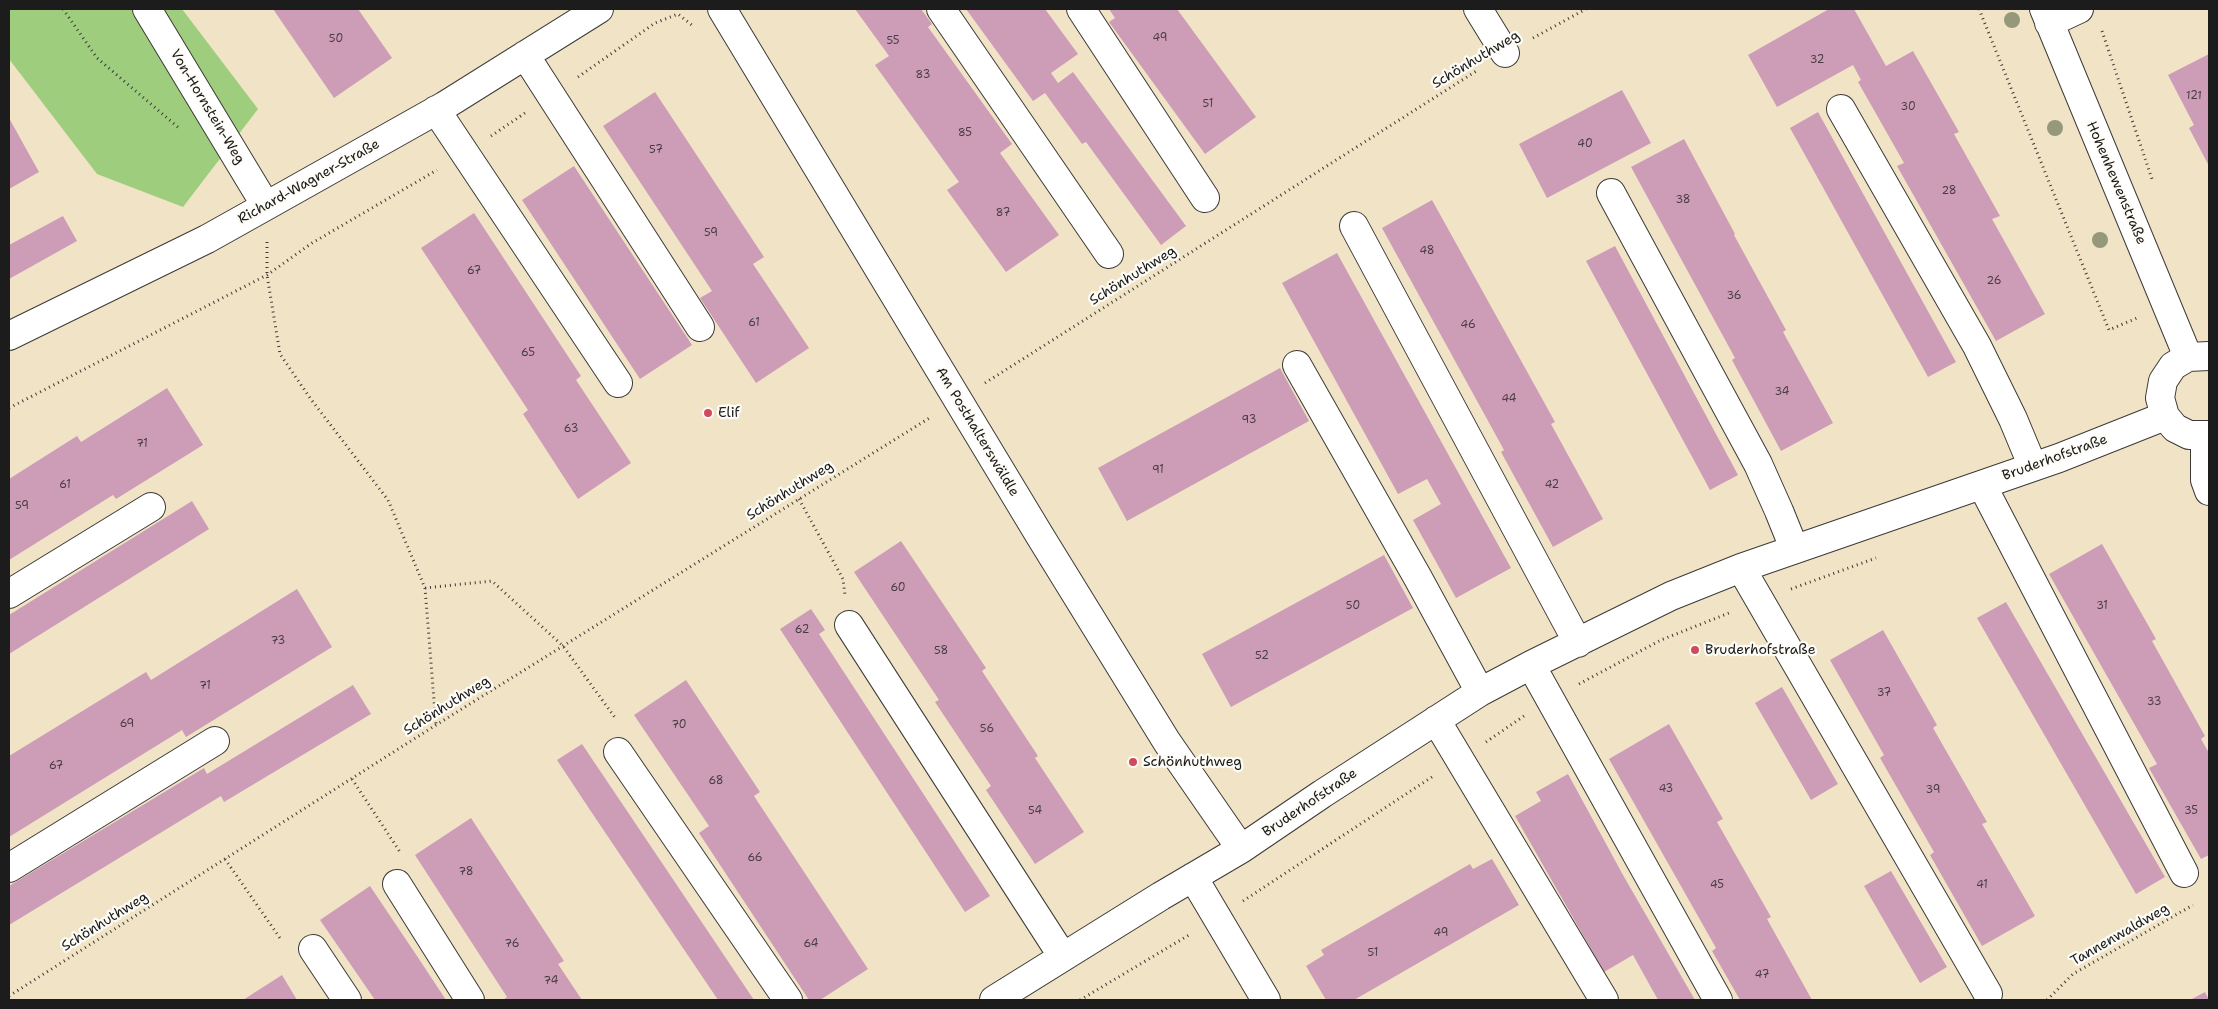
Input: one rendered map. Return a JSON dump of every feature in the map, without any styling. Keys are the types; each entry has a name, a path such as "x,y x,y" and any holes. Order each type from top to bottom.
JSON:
{"street":[{"name":"Von-Hornstein-Weg","path":"147,9 266,206"},
{"name":"Richard-Wagner-Straße","path":"9,336 207,239 436,110 599,9"},
{"path":"942,9 1109,254"},
{"path":"1081,9 1205,198"},
{"path":"1478,9 1505,53"},
{"path":"2047,16 2079,9"},
{"name":"Am Posthalterswäldle","path":"727,16 1167,742 1241,849"},
{"name":"Hohenhewenstraße","path":"2047,16 2198,357"},
{"path":"525,55 700,327"},
{"path":"1841,109 1977,346 2013,419 2032,467"},
{"path":"436,110 618,383"},
{"path":"1611,193 1758,464 1777,504 1794,548"},
{"path":"1354,226 1578,643"},
{"path":"2198,357 2173,366 2163,381 2160,398 2165,416 2175,428 2189,435 2207,435 2205,480 2209,491"},
{"path":"1297,365 1418,578 1480,692"},
{"name":"Bruderhofstraße","path":"994,1000 1023,993 1063,957 1241,849 1480,692 1531,664 1578,643 1671,596 1741,568 1794,548 1982,485 2165,416"},
{"path":"1982,485 2184,873"},
{"path":"9,594 151,507"},
{"path":"1741,568 1988,994"},
{"path":"849,625 1063,957"},
{"path":"1531,664 1718,1000"},
{"path":"1436,720 1604,1000"},
{"path":"9,868 215,742"},
{"path":"618,752 788,1000"},
{"path":"1193,877 1266,1000"},
{"path":"397,884 470,1000"},
{"path":"314,949 347,1000"}],"path":[{"path":"63,9 97,58 187,136"},
{"name":"Schönhuthweg","path":"9,996 436,725 958,400 1505,53 1586,9"},
{"path":"9,408 267,275 312,243 465,153 655,23 678,14 705,36 727,16"},
{"path":"266,206 267,275 280,354 310,398 388,500 425,588 436,725"},
{"path":"800,499 843,579 849,625"},
{"path":"425,588 492,581 563,646 620,724 618,752"},
{"path":"352,779 401,854 397,884"},
{"path":"226,859 286,946 314,949"},
{"name":"Tannenwaldweg","path":"2047,1000 2073,974 2202,900"}],"green space":[{"path":"9,9 182,9 258,109 183,207 97,174 9,59"}],"building":[{"path":"273,9 358,9 392,58 334,98"},
{"path":"855,9 921,9 932,24 928,27 1012,144 1000,153 1059,235 1006,272 947,190 959,182 875,65 889,56"},
{"path":"966,9 1045,9 1078,54 1051,73 1058,83 1073,72 1186,226 1161,245 1086,142 1082,144 1045,93 1033,101"},
{"path":"1109,9 1177,9 1256,117 1205,154 1109,22 1115,18"},
{"path":"1829,9 1854,9 1886,66 1913,51 1959,132 1954,134 2000,216 1992,219 2045,314 1996,341 1897,166 1904,163 1858,82 1861,80 1853,65 1777,107 1748,55"},
{"path":"2209,54 2209,166 2189,128 2194,125 2168,75"},
{"path":"1622,90 1651,143 1547,198 1519,144"},
{"path":"655,92 764,257 753,264 809,348 756,383 700,298 712,291 603,126"},
{"path":"1818,112 1956,362 1928,377 1790,128"},
{"path":"9,118 39,172 9,189"},
{"path":"1684,139 1786,330 1783,332 1833,423 1781,451 1732,360 1735,358 1631,167"},
{"path":"574,166 692,345 640,379 522,200"},
{"path":"1432,200 1555,422 1551,424 1603,519 1553,547 1501,452 1504,450 1382,228"},
{"path":"474,213 581,376 576,380 631,463 578,499 523,414 528,410 421,248"},
{"path":"63,216 77,241 9,279 9,245"},
{"path":"1615,246 1738,475 1710,490 1586,261"},
{"path":"1337,253 1511,568 1456,598 1413,520 1441,504 1427,479 1398,494 1282,283"},
{"path":"1280,368 1309,421 1127,521 1098,468"},
{"path":"167,388 203,445 116,499 113,495 9,560 9,479 77,436 81,442"},
{"path":"192,501 209,529 9,654 9,615"},
{"path":"901,541 986,668 982,671 1038,756 1035,758 1084,832 1035,864 986,790 991,786 935,702 939,700 854,572"},
{"path":"2102,544 2156,639 2152,641 2205,736 2201,739 2209,753 2209,855 2201,859 2149,768 2157,764 2049,574"},
{"path":"1384,555 1413,608 1231,707 1202,654"},
{"path":"297,589 332,647 186,737 182,730 9,837 9,756 146,672 151,680"},
{"path":"2006,602 2165,877 2136,894 1977,618"},
{"path":"811,609 825,630 819,634 990,896 965,912 780,629"},
{"path":"1883,630 1937,725 1933,728 1987,822 1982,824 2035,916 1982,946 1930,855 1934,852 1880,758 1884,755 1830,660"},
{"path":"686,680 760,792 754,796 868,969 820,1000 809,1000 699,833 709,826 634,715"},
{"path":"353,685 371,714 224,802 221,796 9,925 9,886 204,768 207,774"},
{"path":"1782,687 1838,784 1811,800 1755,703"},
{"path":"1669,724 1723,819 1717,822 1771,917 1767,919 1812,1000 1740,1000 1712,951 1716,948 1609,759"},
{"path":"582,744 754,1000 718,1000 590,810 557,760"},
{"path":"1568,774 1623,875 1695,1000 1658,1000 1633,955 1604,972 1515,816 1541,801 1536,792"},
{"path":"471,818 564,961 558,964 582,1000 503,1000 507,997 415,855"},
{"path":"1492,859 1519,905 1354,1000 1326,1000 1306,966 1324,955 1321,950 1470,864 1473,869"},
{"path":"1891,871 1947,967 1920,983 1864,886"},
{"path":"370,886 446,1000 375,1000 320,920"},
{"path":"282,975 297,1000 243,1000"},
{"path":"2205,992 2209,1000 2190,1000"}],"place":[{"name":"Elif","path":"708,413"},
{"name":"Bruderhofstraße","path":"1695,650"},
{"name":"Schönhuthweg","path":"1133,762"}]}
